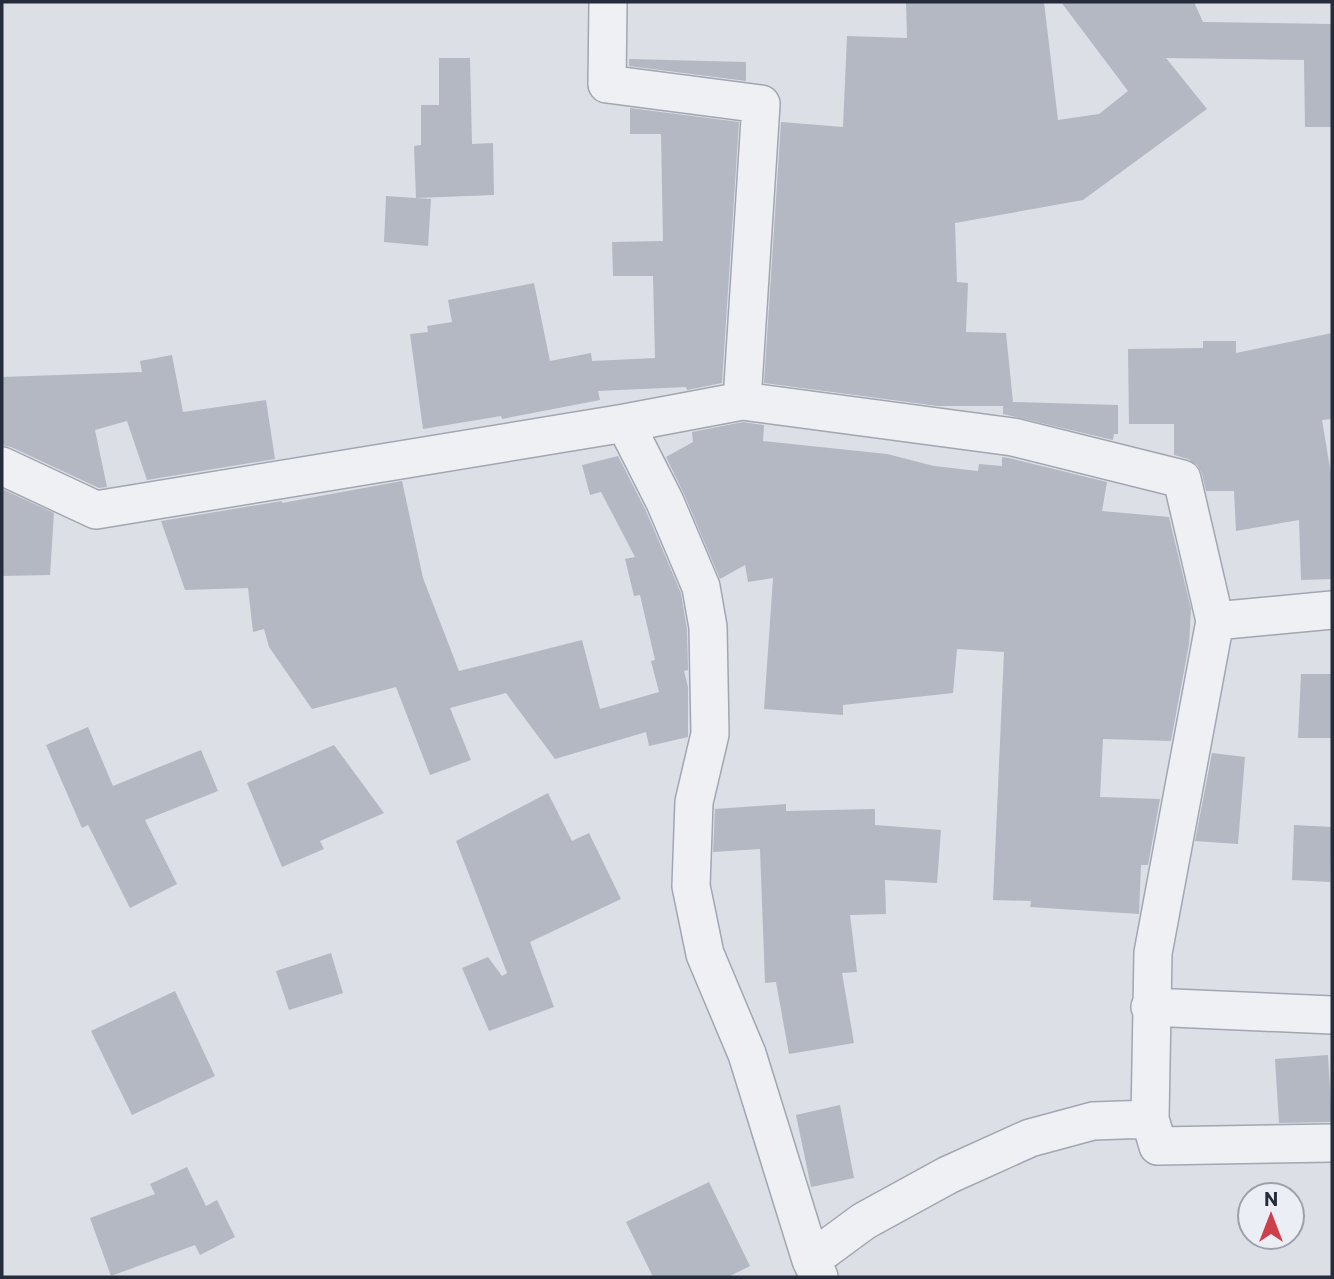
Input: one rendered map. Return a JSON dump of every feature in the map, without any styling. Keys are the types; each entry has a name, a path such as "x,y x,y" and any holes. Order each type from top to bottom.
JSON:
{"street":[{"path":"608,2 607,84 761,104 742,401"},
{"path":"2,466 96,510 625,423 742,401 1013,437 1182,479 1215,621 1153,953 1150,1119 1158,1146 1332,1143"},
{"path":"625,423 665,502 701,587 708,627 710,734 694,802 691,886 705,954 747,1054 815,1269 863,1221 948,1175 1030,1138 1093,1121 1150,1119"},
{"path":"1215,621 1332,610"},
{"path":"1150,1007 1332,1015"}],"building":[{"path":"906,2 1044,2 1058,120 1099,114 1128,91 1061,2 1194,2 1203,22 1332,24 1332,127 1305,127 1304,60 1166,58 1207,109 1083,200 955,223 957,282 968,283 966,332 1006,333 1013,402 1118,405 1118,434 1114,434 1113,440 1003,414 1003,406 938,406 764,383 781,122 843,127 847,36 907,38"},
{"path":"439,58 470,58 472,144 493,143 494,195 416,198 414,146 421,145 421,105 439,105"},
{"path":"629,59 746,62 746,81 629,66"},
{"path":"630,108 739,122 722,383 687,390 686,387 598,391 600,400 502,419 501,416 423,429 410,334 428,332 427,326 452,322 448,300 534,283 550,361 591,353 592,361 655,358 653,276 613,276 612,242 663,241 661,134 630,134"},
{"path":"386,196 431,199 428,246 384,242"},
{"path":"1332,333 1332,419 1322,420 1332,480 1332,579 1301,580 1299,520 1236,531 1234,491 1206,491 1197,465 1174,455 1174,424 1129,424 1128,349 1203,348 1203,341 1236,341 1236,353"},
{"path":"172,355 183,412 266,400 275,459 147,480 127,421 95,430 107,487 99,488 2,445 2,377 142,372 140,361"},
{"path":"743,422 764,425 763,441 887,454 934,466 978,471 979,464 1002,466 1002,457 1009,458 1107,482 1102,511 1169,517 1191,609 1189,644 1171,741 1103,739 1100,797 1160,799 1148,865 1141,865 1139,914 1030,907 1031,901 993,900 1004,652 957,649 953,693 843,705 843,715 764,709 773,578 748,582 745,565 720,579 666,457 693,442 692,432"},
{"path":"618,456 646,511 681,593 687,629 688,670 684,671 688,687 688,737 649,746 646,732 555,759 506,693 450,708 471,760 430,775 396,687 312,709 269,647 264,629 253,632 248,588 185,590 161,521 402,481 423,578 459,671 582,640 600,709 659,692 651,661 655,660 640,595 634,596 625,559 635,557 601,492 590,495 582,465"},
{"path":"2,489 54,513 50,575 2,576"},
{"path":"1301,674 1332,674 1332,738 1298,738"},
{"path":"88,727 113,786 201,750 218,791 145,820 177,884 130,908 88,825 82,828 46,745"},
{"path":"334,745 384,813 320,841 324,849 282,867 247,783"},
{"path":"1212,753 1245,757 1238,844 1195,841"},
{"path":"548,793 572,841 589,833 621,899 530,942 554,1007 489,1031 462,968 488,957 502,976 507,973 456,841"},
{"path":"786,804 786,811 875,809 875,825 941,830 937,883 885,880 886,914 850,915 857,972 842,973 854,1043 789,1054 776,982 765,983 760,849 713,852 715,809"},
{"path":"1294,825 1332,827 1330,882 1292,880"},
{"path":"331,953 343,993 289,1010 276,971"},
{"path":"175,991 215,1076 132,1115 91,1031"},
{"path":"1328,1055 1332,1122 1279,1123 1275,1059"},
{"path":"840,1105 854,1178 811,1187 796,1115"},
{"path":"187,1167 206,1206 217,1200 235,1237 200,1255 195,1245 111,1276 90,1218 155,1194 150,1184"},
{"path":"709,1182 750,1266 728,1277 653,1277 626,1222"}]}
